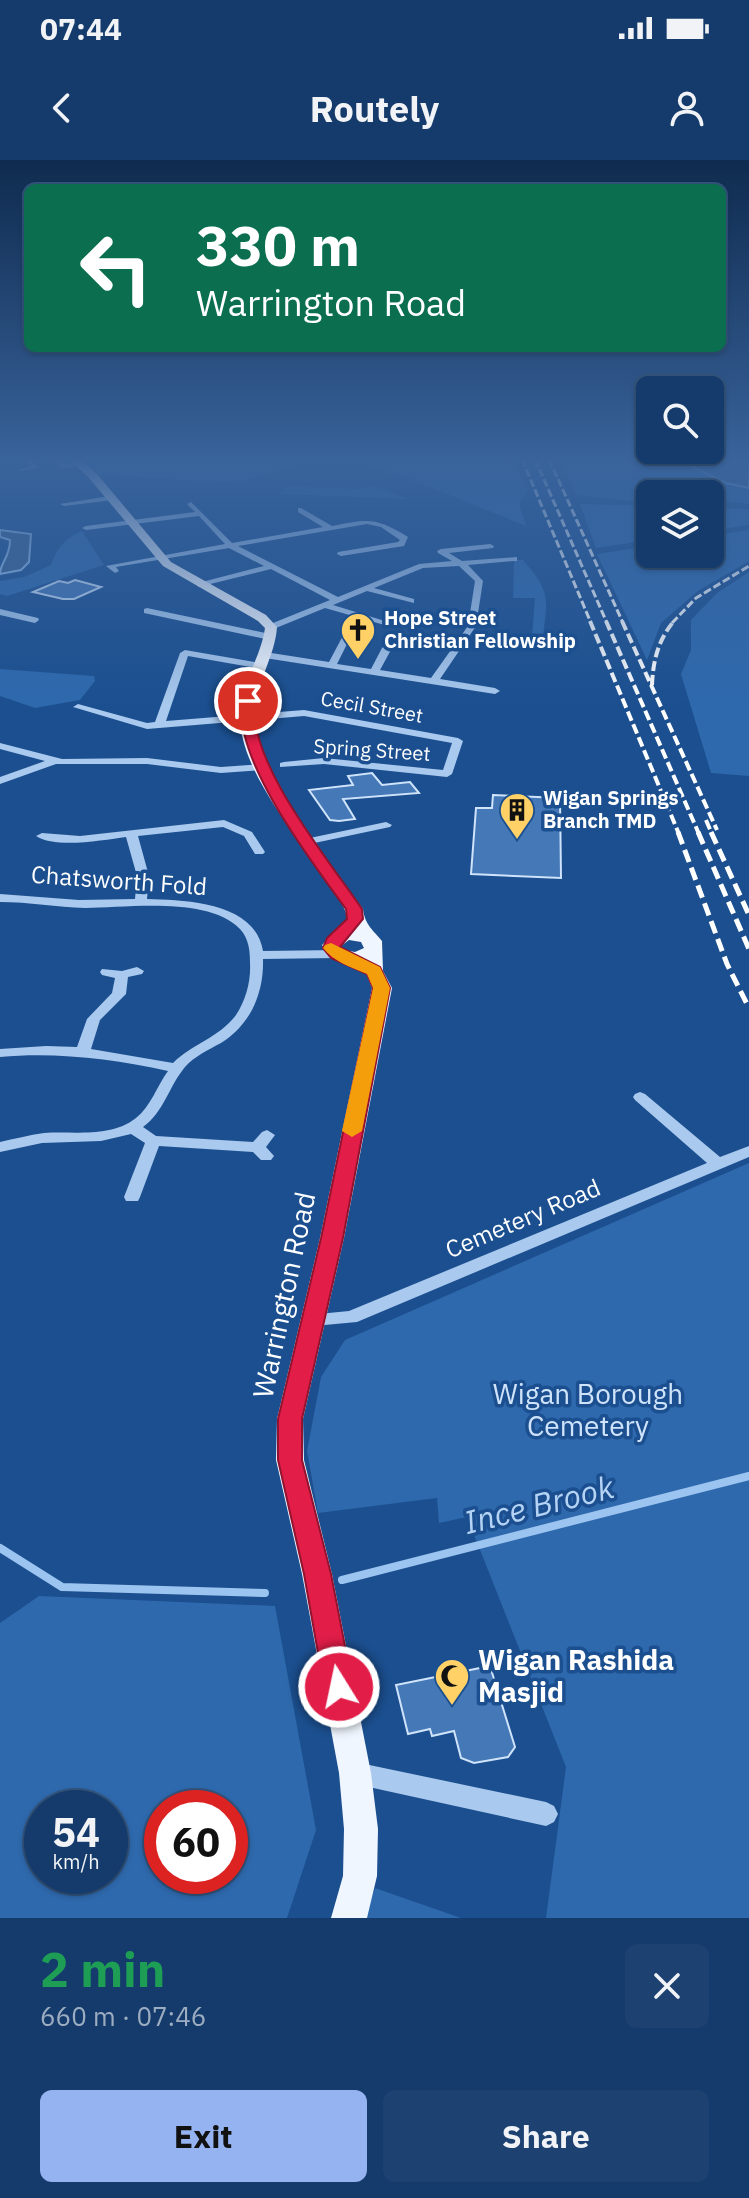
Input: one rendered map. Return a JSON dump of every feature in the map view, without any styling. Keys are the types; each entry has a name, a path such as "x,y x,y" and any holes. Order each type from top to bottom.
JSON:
{"main road":[{"path":"146,541 159,557 201,585 262,618 271,632 248,701 246,718"},
{"name":"Warrington Road","path":"246,718 263,767 305,842 354,909 382,988 332,1238 290,1419 290,1460 317,1574 355,1773 361,1829 360,1876 349,1918"},
{"path":"340,947 355,919"},
{"path":"340,947 371,953"},
{"path":"340,947 371,953"}],"street":[{"path":"226,541 339,601"},
{"path":"115,571 110,566 258,541"},
{"path":"359,561 345,554 403,541"},
{"path":"434,681 472,626 479,581 462,564 441,551 490,546"},
{"path":"147,611 271,632 422,566 514,559"},
{"path":"201,585 270,567"},
{"path":"368,589 411,601"},
{"path":"326,606 385,624"},
{"path":"0,612 35,620"},
{"path":"332,665 351,628"},
{"path":"374,672 387,648"},
{"path":"159,726 185,653 332,665 495,691"},
{"path":"78,707 139,724 159,726 246,718"},
{"name":"Cecil Street","path":"246,718 304,713 458,741 447,774"},
{"path":"0,746 55,761 147,761 221,770 263,767"},
{"path":"0,781 55,761"},
{"name":"Spring Street","path":"292,766 324,761 447,774"},
{"path":"42,836 56,843 227,818 261,845"},
{"path":"305,842 386,825"},
{"path":"131,833 143,876 141,903"},
{"name":"Chatsworth Fold","path":"0,898 60,903 187,906 226,915 250,930 260,955"},
{"path":"0,1147 45,1138 100,1136 133,1128 156,1106 176,1068 186,1058 223,1036 241,1018 254,994 260,955 340,947"},
{"path":"107,972 122,975 137,971"},
{"path":"83,1050 94,1019 119,994 122,975"},
{"path":"0,1053 83,1050 176,1068"},
{"path":"640,1097 718,1164"},
{"path":"133,1128 153,1141 263,1146"},
{"path":"132,1197 153,1141"},
{"name":"Cemetery Road","path":"314,1320 351,1317 749,1151"},
{"path":"355,1773 546,1814"}],"green space":[{"path":"66,541 88,541 104,565 7,596 0,594 0,581 24,577 51,565"},
{"path":"593,541 636,541 596,548"},
{"path":"724,541 749,541 749,561 698,591 661,623 647,660 597,554 636,548 636,568 724,568"},
{"path":"514,560 523,560 543,587 546,612 543,636 532,636 535,598 513,598"},
{"path":"749,572 749,776 711,773 681,674 691,650 691,620 717,593"},
{"path":"0,669 94,676 95,681 80,700 35,708 0,696"},
{"name":"Wigan Borough Cemetery","path":"749,1163 749,1918 546,1918 566,1767 467,1517 439,1523 437,1498 318,1513 307,1451 321,1377 345,1340"},
{"path":"39,1596 275,1606 316,1830 287,1918 0,1918 0,1623"},
{"path":"375,1888 461,1918 365,1918"}],"shaded area":[{"path":"10,541 30,541 29,562 21,570 0,574"}],"building":[{"path":"75,580 101,587 74,599 33,592 59,581 68,583"},
{"path":"372,773 382,785 410,782 419,793 343,799 355,819 339,821 330,820 309,790 353,785 348,776"},
{"name":"Wigan Springs Branch TMD","path":"493,795 560,798 561,878 471,874 476,808 492,808"},
{"name":"Wigan Rashida Masjid","path":"490,1666 515,1747 508,1757 474,1763 461,1758 454,1731 432,1736 430,1729 408,1734 396,1685"}],"waterway":[{"name":"Ince Brook","path":"342,1580 749,1476"},
{"name":"Ince Brook","path":"0,1548 62,1587 265,1593"}],"railway":[{"path":"557,541 591,623"},
{"path":"571,541 607,623"},
{"path":"586,541 623,623"},
{"path":"672,623 696,598 749,566"},
{"path":"590,621 679,834"},
{"path":"606,621 699,834"},
{"path":"622,621 717,830"},
{"path":"652,685 657,651 674,621"},
{"path":"706,820 712,834"},
{"path":"678,832 727,964 749,1008"},
{"path":"698,832 749,949"},
{"path":"711,832 749,915"}],"slow traffic":[{"path":"331,948 337,954 374,971 382,988 370,1057 352,1131"}],"place":[{"name":"Hope Street Christian Fellowship","path":"358,661"},
{"name":"Wigan Springs Branch TMD","path":"517,841"},
{"name":"Wigan Rashida Masjid","path":"452,1707"}],"route":[{"path":"248,701 246,718 263,767 305,842 354,909 355,919 342,936 332,941 331,948 337,954 374,971 382,988 332,1238 290,1419 290,1460 339,1687"}]}
